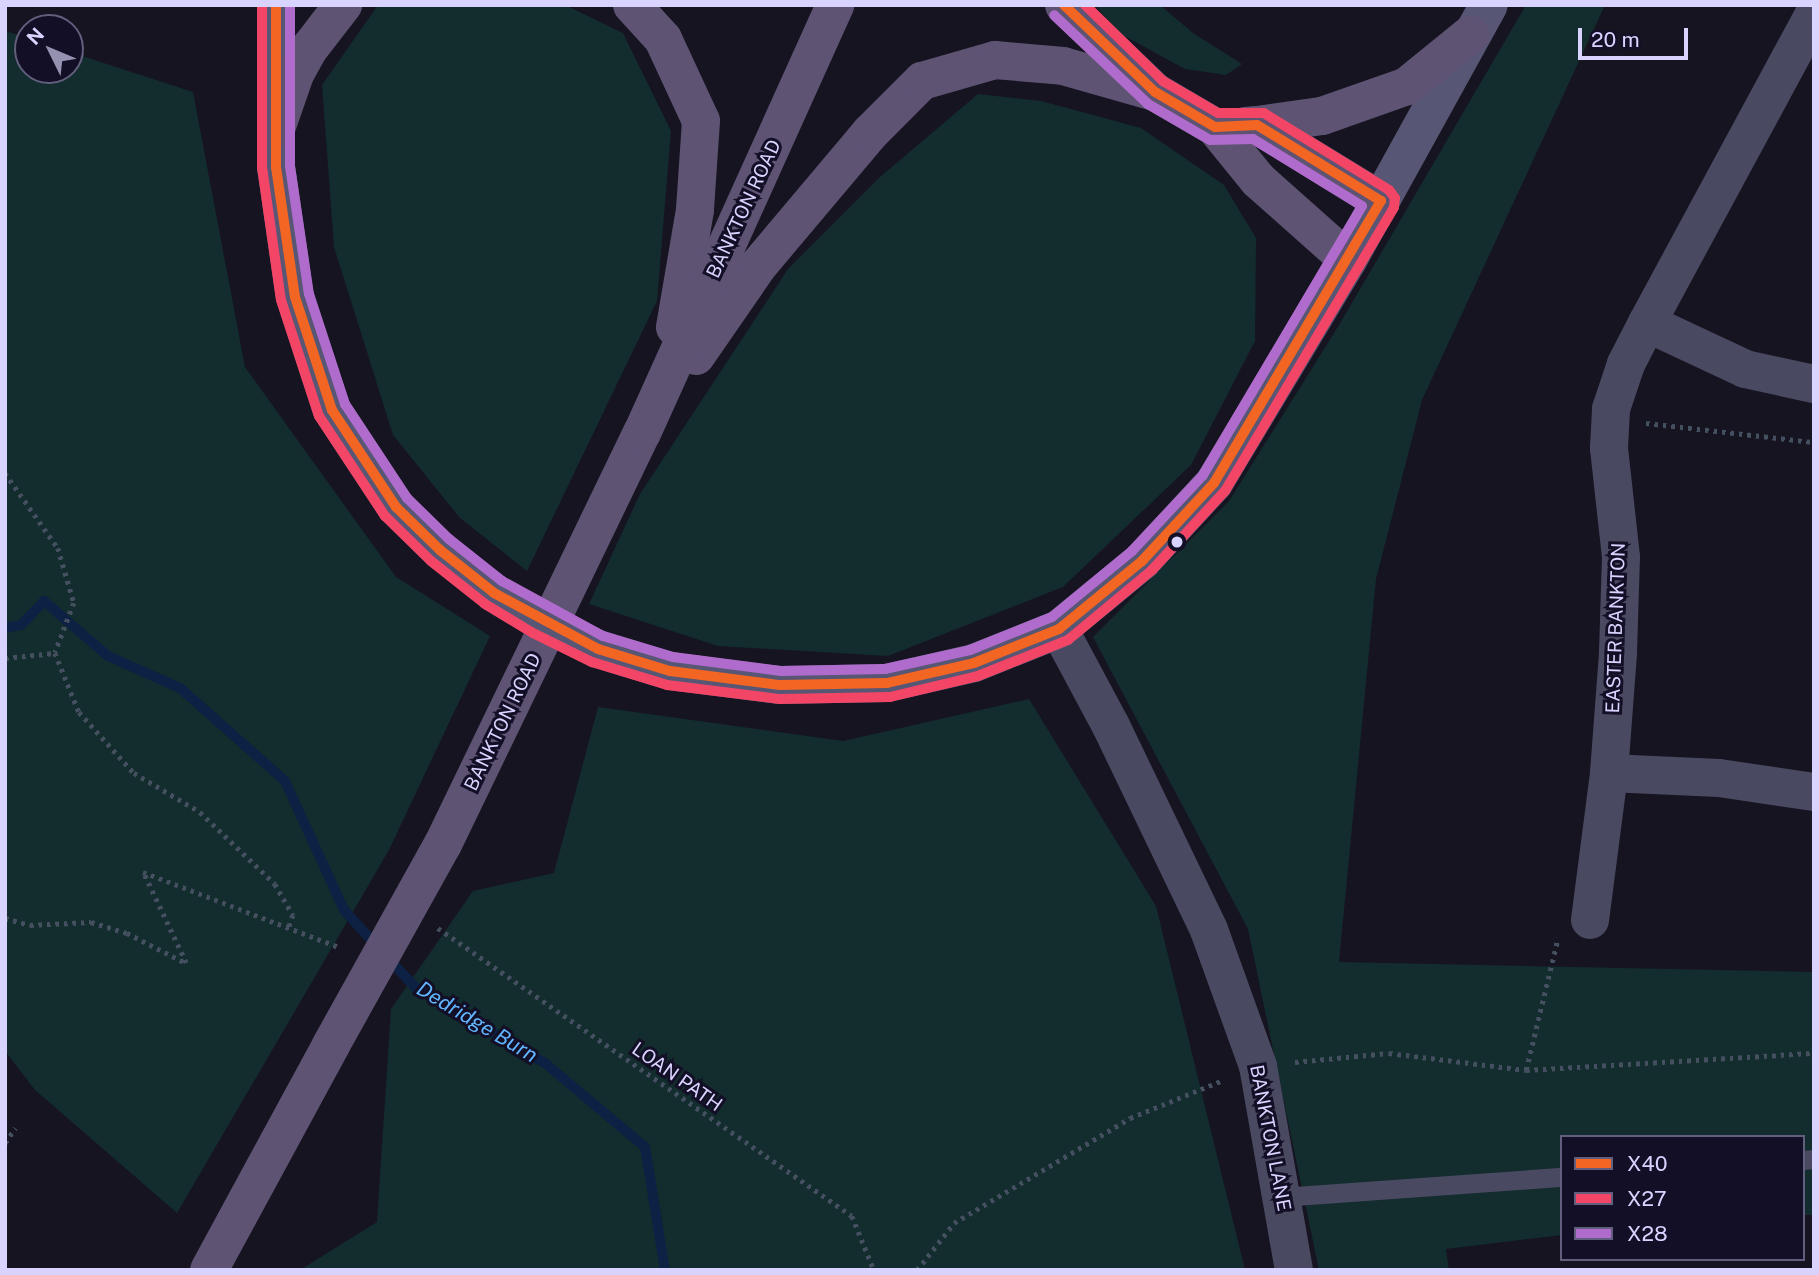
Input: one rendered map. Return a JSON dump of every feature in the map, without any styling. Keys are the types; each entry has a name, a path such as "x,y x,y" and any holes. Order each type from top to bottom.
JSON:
{"main road":[{"path":"276,129 291,84 309,49 343,5"},
{"path":"632,5 663,39 701,121 695,210 667,377"},
{"name":"BANKTON ROAD","path":"209,1270 443,844 642,433 835,5"},
{"path":"1064,5 1155,92 1215,127 1258,180 1348,260"},
{"path":"1215,127 1257,125 1322,116 1407,86 1480,20"},
{"path":"642,433 758,266 870,134 922,81 995,60 1063,66 1155,92"},
{"path":"1257,125 1381,201"}],"street":[{"path":"276,5 276,167 295,297 332,410 396,507 440,550 494,593 539,620 598,649 670,671 780,685 887,683 974,663 1059,629 1142,561 1214,483 1348,260 1480,20"},
{"name":"EASTER BANKTON","path":"1590,920 1609,774 1618,652 1621,557 1609,448 1611,409 1626,365 1647,323 1814,14"},
{"path":"1647,323 1745,369 1814,384"},
{"name":"BANKTON LANE","path":"1059,629 1111,726 1209,930 1258,1066 1294,1270"},
{"path":"1609,774 1719,778 1814,792"}],"lane":[{"path":"1281,1197 1560,1177"}],"path":[{"path":"1610,421 1814,442"},
{"path":"5,472 58,548 74,603 55,653 79,712 134,773 200,812 275,884 293,915 289,926"},
{"path":"5,658 55,653"},
{"path":"5,918 30,925 91,922 127,933 186,963 144,872 333,943"},
{"path":"1526,1070 1562,923 1590,920"},
{"name":"LOAN PATH","path":"438,928 852,1216 874,1270"},
{"path":"917,1270 954,1223 1015,1186 1130,1118 1258,1066 1389,1052 1526,1070 1814,1054"},
{"path":"5,1143 15,1129"}],"green space":[{"path":"378,5 565,5 623,33 671,131 657,301 527,571 460,518 393,435 334,247 322,85"},
{"path":"1095,5 1160,5 1193,33 1242,64 1226,75 1185,69 1119,33"},
{"path":"1526,5 1605,5 1422,400 1376,579 1339,962 1814,972 1814,1215 1805,1215 1805,1135 1560,1135 1560,1235 1446,1249 1449,1270 1319,1270 1248,929 1093,637 1229,501 1339,325"},
{"path":"5,31 14,34 14,84 84,84 84,57 193,92 245,367 396,577 490,636 389,850 177,1213 35,1090 5,1051"},
{"path":"978,94 1041,101 1141,128 1224,185 1256,238 1255,341 1191,465 1063,587 888,656 718,646 589,604 640,494 788,269 880,177"},
{"path":"1029,699 1156,906 1245,1270 300,1270 377,1222 391,1009 473,891 554,873 598,707 843,741"}],"waterway":[{"name":"Dedridge Burn","path":"5,628 21,625 44,601 108,656 180,688 285,781 344,910 377,946"},
{"name":"Dedridge Burn","path":"388,958 415,987 546,1064 645,1147 665,1270"}],"transit line":[{"name":"X27","path":"262,5 262,167 281,300 319,416 385,516 431,561 485,604 533,633 592,662 667,685 780,699 890,697 978,676 1068,640 1152,570 1225,491 1394,207 1395,198 1389,190 1264,113 1218,113 1163,81 1085,5"},
{"name":"X40","path":"276,5 276,167 295,297 332,410 396,507 440,550 494,593 598,649 670,671 780,685 887,683 974,663 1059,629 1142,561 1214,483 1381,201 1257,125 1215,127 1155,92 1064,5"},
{"name":"X28","path":"290,5 290,166 309,294 345,404 407,498 449,539 502,581 603,636 673,657 781,671 885,669 970,650 1052,617 1132,551 1203,475 1362,206 1253,139 1210,140 1148,104 1054,15"}]}
